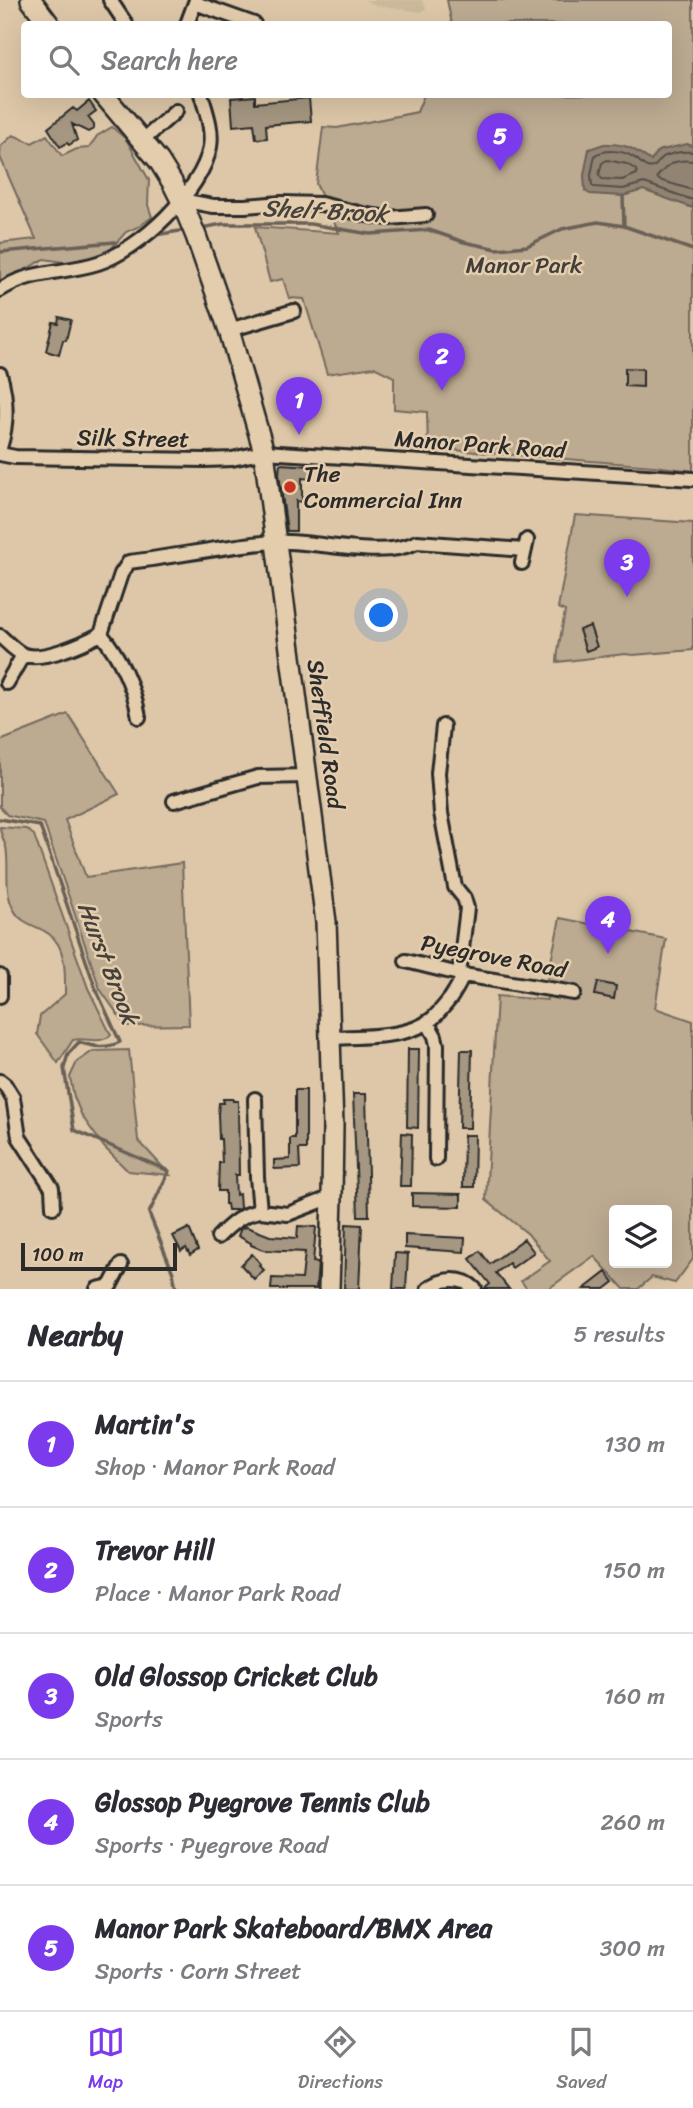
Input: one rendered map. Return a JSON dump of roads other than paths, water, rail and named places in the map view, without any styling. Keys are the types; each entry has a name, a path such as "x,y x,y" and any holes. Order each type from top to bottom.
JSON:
{"main road":[{"path":"31,0 47,21"},
{"name":"Sheffield Road","path":"106,98 159,160 181,200 229,330 264,452 326,922 331,1038 332,1197 329,1289"}],"street":[{"path":"110,0 124,21"},
{"path":"188,21 195,1 246,21"},
{"path":"0,290 32,274 95,264 109,259 171,213 195,181 205,163 210,146 210,124 202,98"},
{"path":"142,141 176,111"},
{"path":"181,200 213,206 321,204 389,218 426,215"},
{"path":"229,330 294,311"},
{"path":"0,373 6,409 0,448"},
{"name":"Silk Street","path":"0,454 26,457 205,460 264,452"},
{"name":"Manor Park Road","path":"264,452 693,479"},
{"path":"0,636 23,655 41,655 63,651 101,634 121,574 129,562 275,542 380,549 405,548 417,542 525,551"},
{"path":"101,634 114,650 136,701 139,717"},
{"path":"7,682 23,655"},
{"path":"331,1038 376,1036 408,1030 427,1022 444,1006 461,982 467,908 464,898 455,887 444,831 438,773 448,744 443,726"},
{"path":"174,801 258,777 307,775"},
{"name":"Pyegrove Road","path":"405,961 461,974 575,993"},
{"path":"0,976 0,996"},
{"path":"427,1022 437,1045 436,1159"},
{"path":"0,1081 13,1098 19,1138 52,1188 53,1207"},
{"path":"255,1099 260,1211"},
{"path":"218,1237 236,1221 254,1212 288,1214 332,1197"},
{"path":"97,1289 110,1286 121,1265"},
{"path":"428,1289 437,1282 453,1279 468,1282 475,1289"}],"water":[{"path":"604,144 629,148 651,161 658,151 687,144 693,146 693,208 643,190 623,196 590,194 585,191 584,175 589,149"}],"waterway":[{"path":"623,196 624,225"},
{"name":"Shelf Brook","path":"201,228 223,224 310,224 370,234 429,230 464,242 497,249 527,246 562,229 598,222 624,226 693,250"},
{"name":"Shelf Brook","path":"155,235 186,230"},
{"name":"Shelf Brook","path":"0,252 115,242"},
{"name":"Hurst Brook","path":"0,819 40,826 95,987 120,1042 100,1047 79,1042 68,1054 64,1068 74,1130 169,1171 149,1213 173,1273 176,1289"}],"place":[{"name":"Manor Park Skateboard/BMX Area","path":"500,171"},
{"name":"Trevor Hill","path":"442,391"},
{"name":"Martin's","path":"299,435"},
{"name":"The Commercial Inn","path":"290,487"},
{"name":"Old Glossop Cricket Club","path":"627,597"},
{"name":"Glossop Pyegrove Tennis Club","path":"608,954"}],"park label":[{"name":"Manor Park","path":"524,265"}]}
